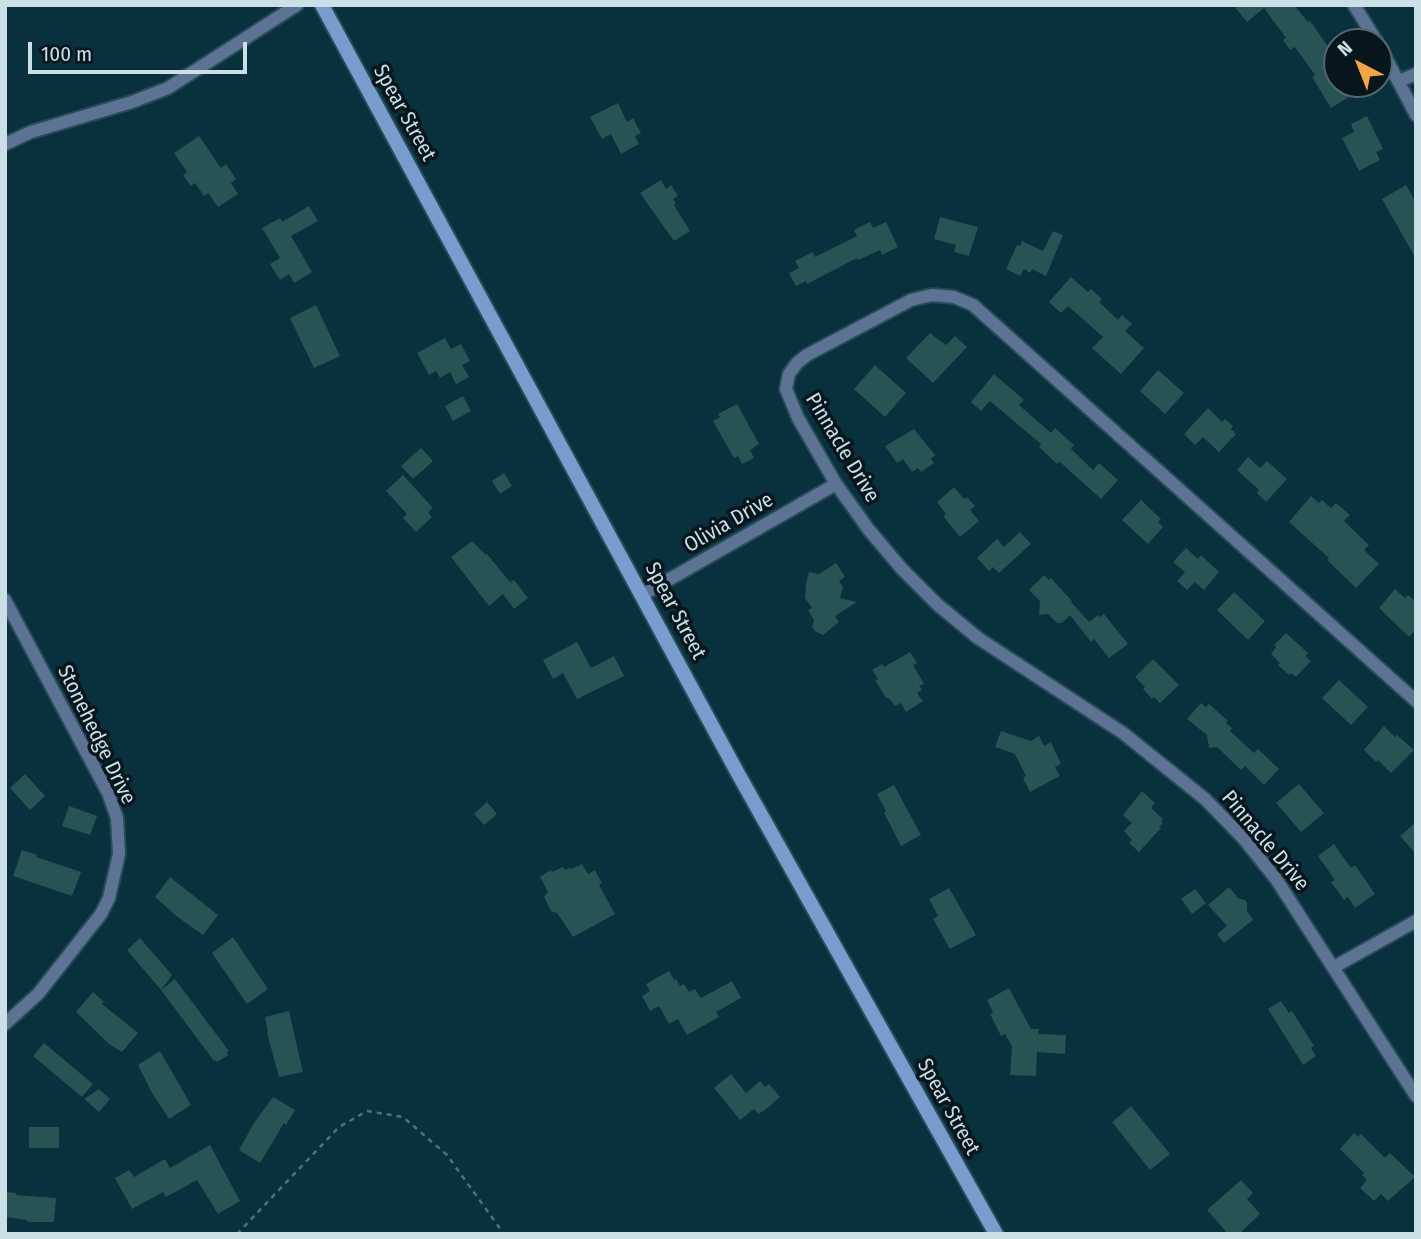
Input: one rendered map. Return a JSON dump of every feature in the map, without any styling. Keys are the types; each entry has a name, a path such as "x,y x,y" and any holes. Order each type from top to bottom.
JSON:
{"main road":[{"name":"Spear Street","path":"322,5 853,983 996,1234"}],"street":[{"path":"5,144 31,132 132,102 168,88 297,5"},
{"path":"1353,5 1368,28"},
{"path":"1393,70 1416,115"},
{"path":"1399,81 1416,74"},
{"name":"Pinnacle Drive","path":"1416,701 973,305 954,297 932,295 911,300 807,355 789,374 786,389 798,418 836,484 869,530 902,569 978,639 1123,733 1205,800 1243,838 1276,879 1416,1096"},
{"name":"Olivia Drive","path":"642,595 836,484"},
{"name":"Stonehedge Drive","path":"5,600 108,793 117,818 119,854 109,898 101,914 38,994 5,1024"},
{"path":"1334,967 1416,920"}],"path":[{"path":"237,1234 339,1126 367,1111 403,1117 447,1155 504,1234"}],"building":[{"path":"1233,5 1294,5 1323,39 1323,95 1312,77 1315,75 1295,47 1290,50 1283,40 1286,38 1264,8 1247,22"},
{"path":"1325,98 1347,98 1331,108"},
{"path":"618,103 627,122 633,118 641,133 635,136 639,144 621,154 611,134 602,139 590,117"},
{"path":"1367,116 1383,149 1376,152 1380,160 1359,171 1342,138 1354,132 1351,124"},
{"path":"199,136 221,168 226,164 236,179 231,183 238,194 218,207 208,193 204,196 195,183 191,186 183,175 187,172 174,153"},
{"path":"661,180 666,189 671,185 678,196 673,199 676,204 674,205 690,231 674,241 640,193"},
{"path":"1406,185 1416,203 1416,259 1382,199"},
{"path":"309,206 318,221 291,236 312,272 294,283 289,274 280,280 270,264 280,258 262,228 280,218 282,222"},
{"path":"940,217 978,227 969,256 954,252 956,245 934,239"},
{"path":"870,222 873,228 886,222 898,247 882,255 880,250 858,260 857,258 807,284 806,281 796,286 789,273 799,268 795,261 813,252 815,257 857,236 854,230"},
{"path":"1053,231 1063,235 1046,276 1032,269 1030,273 1024,269 1020,276 1006,269 1017,245 1020,246 1022,241 1043,251"},
{"path":"1071,277 1088,292 1091,289 1102,299 1099,302 1118,320 1122,315 1132,324 1125,331 1144,348 1121,374 1092,348 1103,337 1068,306 1061,313 1049,302"},
{"path":"316,305 340,356 314,368 290,318"},
{"path":"930,333 946,345 955,336 967,347 933,383 906,358"},
{"path":"445,338 451,349 461,344 470,361 462,365 469,377 456,384 450,372 440,378 436,371 429,375 417,353"},
{"path":"875,365 906,393 885,417 854,389"},
{"path":"1158,370 1184,393 1165,414 1140,391"},
{"path":"994,374 1024,400 1019,405 1051,433 1055,428 1074,445 1071,449 1093,470 1099,463 1118,480 1101,499 1060,462 1057,464 1039,447 1041,444 990,401 981,411 971,402"},
{"path":"463,396 471,411 453,421 445,406"},
{"path":"737,404 759,444 750,450 754,458 742,464 738,456 734,458 713,421 720,417 718,414"},
{"path":"1208,408 1222,422 1225,419 1233,426 1231,429 1236,434 1219,452 1203,437 1195,445 1184,434"},
{"path":"914,429 935,455 931,459 934,463 921,472 918,468 912,472 903,459 897,463 885,446"},
{"path":"421,448 433,461 413,479 401,466"},
{"path":"1248,457 1260,468 1267,461 1287,479 1266,502 1257,493 1259,490 1237,470"},
{"path":"504,473 512,486 500,494 492,481"},
{"path":"403,475 433,508 428,512 432,517 416,532 403,518 407,514 386,491"},
{"path":"954,487 964,499 967,497 975,506 970,510 979,521 960,537 943,516 946,514 937,502"},
{"path":"1311,496 1319,503 1322,500 1331,508 1336,503 1350,515 1344,521 1369,545 1364,550 1379,564 1356,588 1327,560 1329,558 1289,522"},
{"path":"1141,500 1161,519 1158,522 1163,527 1148,544 1122,520"},
{"path":"1020,532 1031,544 999,573 993,567 989,571 977,558 997,539 1004,547"},
{"path":"472,541 487,554 510,582 514,580 528,598 514,609 503,594 489,606 451,557"},
{"path":"1186,548 1198,559 1201,555 1219,572 1204,590 1195,582 1187,590 1177,581 1185,572 1173,562"},
{"path":"836,563 845,577 839,581 843,587 840,598 857,602 835,616 839,622 823,635 812,627 814,620 808,610 812,608 805,598 806,584 809,572 819,574"},
{"path":"1044,575 1049,580 1051,578 1089,622 1104,614 1128,644 1109,658 1094,639 1091,642 1070,615 1062,623 1057,623 1048,614 1039,615 1040,601 1029,590"},
{"path":"1395,589 1405,598 1408,595 1416,602 1416,629 1409,637 1379,608"},
{"path":"1234,592 1265,621 1248,640 1217,610"},
{"path":"1286,633 1308,653 1305,656 1311,661 1296,677 1291,673 1289,675 1278,665 1280,663 1271,654 1276,647 1274,645"},
{"path":"577,642 591,668 614,656 624,676 577,699 563,673 553,679 543,660"},
{"path":"910,652 917,663 913,665 924,684 919,686 922,690 917,693 923,701 906,712 901,703 895,706 886,698 872,670 882,664 884,667"},
{"path":"1153,659 1179,685 1160,703 1154,697 1152,699 1135,677"},
{"path":"1339,680 1368,707 1351,725 1322,698"},
{"path":"1201,703 1206,707 1209,704 1228,721 1226,723 1232,728 1230,731 1254,753 1258,749 1279,769 1264,785 1245,766 1241,770 1217,747 1209,748 1207,735 1187,719"},
{"path":"1384,726 1414,750 1391,773 1364,750"},
{"path":"1001,731 1031,741 1039,736 1044,746 1051,742 1061,764 1055,767 1060,776 1030,792 1023,778 1026,776 1015,754 995,747"},
{"path":"25,774 45,796 30,810 10,788"},
{"path":"1299,784 1324,813 1301,832 1276,803"},
{"path":"894,785 921,835 901,846 877,794"},
{"path":"1142,791 1155,803 1151,808 1163,819 1163,823 1139,852 1129,843 1132,840 1124,831 1132,823 1123,815"},
{"path":"487,802 497,814 484,825 474,814"},
{"path":"69,806 97,816 90,835 62,826"},
{"path":"1416,822 1416,854 1400,836"},
{"path":"1334,844 1351,868 1355,865 1375,894 1355,908 1348,897 1344,900 1331,882 1335,880 1318,856"},
{"path":"22,850 81,872 72,896 13,876"},
{"path":"582,864 588,874 595,870 602,883 599,885 615,914 573,937 557,913 551,911 544,897 548,892 540,877 551,870 552,872 563,867 565,870 570,867 571,869"},
{"path":"170,877 218,915 203,935 155,897"},
{"path":"1229,887 1238,898 1245,900 1247,911 1253,920 1224,943 1217,934 1227,926 1208,905"},
{"path":"949,888 976,935 950,949 933,919 938,916 929,899"},
{"path":"1195,889 1206,903 1192,914 1181,899"},
{"path":"233,937 268,989 247,1004 212,953"},
{"path":"140,938 172,975 161,990 127,950"},
{"path":"669,971 680,986 684,984 689,992 695,989 701,998 732,981 741,998 716,1012 719,1017 687,1035 678,1019 669,1024 659,1006 650,1011 642,996 650,991 646,984"},
{"path":"175,979 229,1051 228,1055 217,1062 161,990"},
{"path":"1009,988 1031,1029 1039,1029 1038,1034 1066,1035 1065,1054 1037,1052 1036,1076 1010,1075 1012,1046 1005,1034 1001,1036 990,1014 993,1012 987,1000"},
{"path":"93,992 104,1002 102,1004 138,1033 122,1052 109,1044 76,1012"},
{"path":"1281,1001 1289,1013 1292,1011 1314,1046 1311,1048 1316,1056 1303,1065 1268,1009"},
{"path":"289,1011 303,1072 279,1077 265,1017"},
{"path":"44,1043 93,1084 82,1097 33,1056"},
{"path":"160,1051 191,1105 169,1119 138,1065"},
{"path":"731,1074 746,1093 760,1081 765,1087 769,1084 780,1097 765,1110 758,1114 754,1109 740,1120 714,1088"},
{"path":"99,1089 110,1099 99,1112 84,1099"},
{"path":"273,1097 295,1110 260,1163 239,1150"},
{"path":"1131,1106 1170,1154 1150,1170 1112,1122"},
{"path":"29,1127 59,1127 59,1148 29,1148"},
{"path":"1354,1133 1358,1137 1361,1134 1385,1158 1390,1153 1415,1177 1388,1201 1381,1194 1374,1201 1360,1188 1367,1180 1362,1175 1364,1173 1340,1149"},
{"path":"210,1145 240,1201 218,1214 197,1180 166,1197 163,1192 132,1209 115,1178 129,1170 134,1177 165,1159 170,1168"},
{"path":"1241,1180 1253,1193 1247,1199 1260,1214 1239,1234 1228,1234 1207,1210"},
{"path":"5,1192 56,1198 54,1222 27,1222 5,1217"}]}
